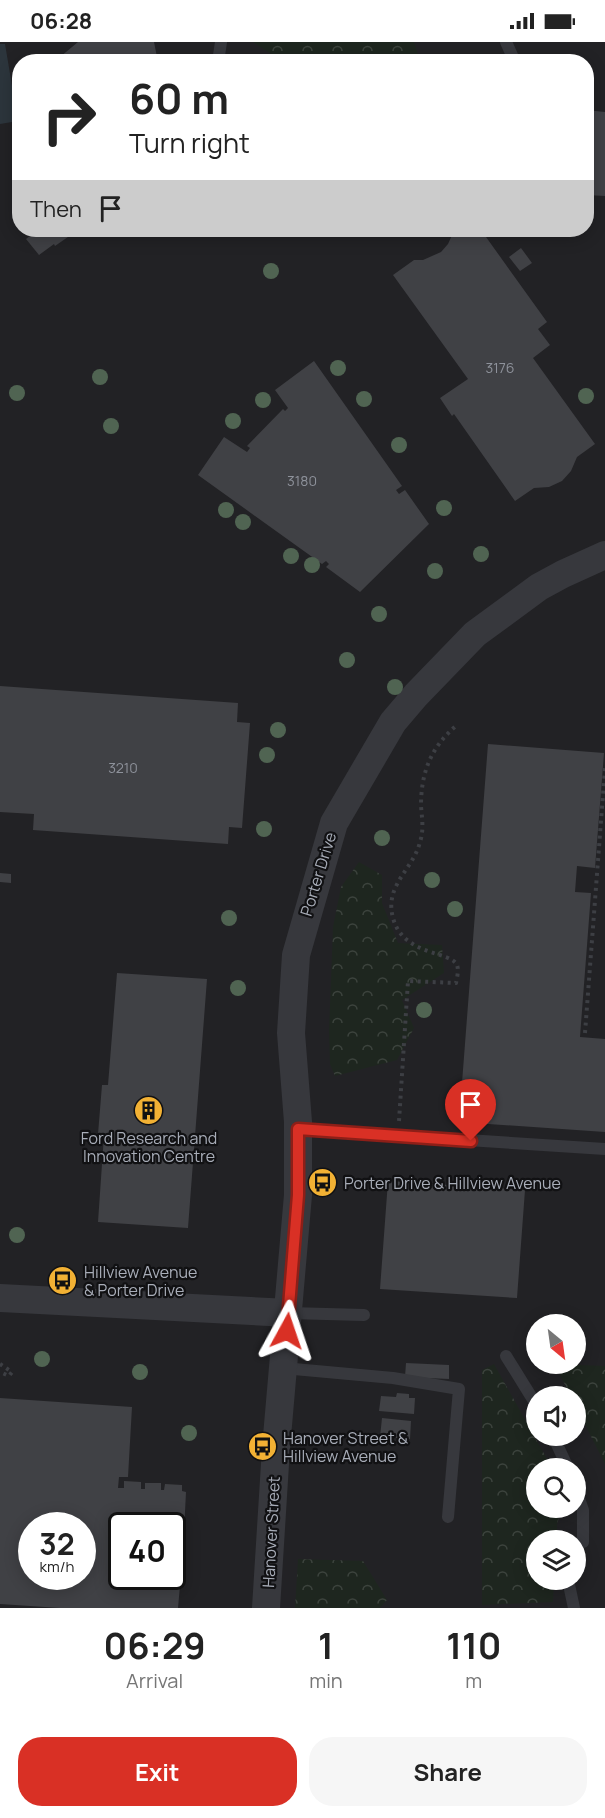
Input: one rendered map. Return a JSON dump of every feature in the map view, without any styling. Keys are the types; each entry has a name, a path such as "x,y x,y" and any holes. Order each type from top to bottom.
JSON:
{"street":[{"name":"Porter Drive","path":"289,1313 298,1195 298,1129 291,1033 296,955 334,823 393,722 475,634 563,573 605,555"},
{"path":"0,1299 289,1313"},
{"name":"Hanover Street","path":"266,1608 276,1452 289,1313"}],"lane":[{"path":"298,1129 605,1149"},
{"path":"289,1313 364,1315"},
{"path":"506,1356 526,1388"},
{"path":"283,1368 393,1378 459,1389 448,1517"},
{"path":"570,1590 574,1608"}],"path":[{"path":"389,1120 399,1121 408,981 456,983 458,968 455,962 446,956 415,947 398,930 393,919 392,904 399,879 418,851 421,841 423,831 421,789 427,763 438,743 457,725"},
{"path":"585,1033 605,768"},
{"path":"0,1364 12,1372 9,1376 0,1372"}],"shaded area":[{"path":"0,42 605,42 605,1608 0,1608"},
{"path":"0,44 5,44 12,85 12,122 0,124"}],"green space":[{"path":"253,42 414,42 418,54 271,54"},
{"path":"359,862 382,875 382,903 398,943 442,945 444,973 402,1000 414,1028 397,1060 335,1076 330,1064 329,1031 333,927 341,887"},
{"path":"494,1364 526,1421 526,1446 540,1446 546,1458 526,1458 526,1518 559,1518 557,1530 526,1530 526,1590 554,1590 553,1602 482,1605 482,1370"},
{"path":"586,1365 605,1366 605,1464 586,1427 586,1386 566,1386 559,1374 586,1374"},
{"path":"298,1559 363,1561 387,1600 380,1608 295,1608"}],"building":[{"path":"78,42 154,42 156,54 64,54"},
{"path":"594,111 605,112 605,196 594,195"},
{"path":"28,237 68,237 39,255 26,239"},
{"path":"451,237 486,237 547,322 538,329 550,345 533,358 595,444 577,457 571,471 562,481 549,487 534,488 515,501 454,414 452,416 440,398 468,379 393,275 414,260 423,260 441,252"},
{"path":"521,248 532,263 520,271 509,257"},
{"path":"314,361 402,486 396,490 399,494 405,490 429,524 360,592 326,567 329,564 326,561 322,564 198,475 224,437 247,452 250,448 247,446 283,409 285,411 288,408 275,390"},
{"path":"0,686 238,703 237,722 250,723 242,828 229,827 228,844 33,830 34,814 0,812"},
{"path":"488,744 604,753 595,868 577,866 575,892 591,893 580,1037 605,1039 605,1132 459,1122"},
{"path":"0,873 11,874 11,883 0,882"},
{"name":"Ford Research and Innovation Centre","path":"117,973 207,979 188,1228 98,1222 104,1135 98,1134 102,1085 108,1085"},
{"path":"388,1181 525,1190 517,1298 380,1289"},
{"path":"406,1363 449,1365 449,1379 405,1377"},
{"path":"397,1393 409,1394 409,1398 415,1398 414,1414 379,1411 381,1396 396,1397"},
{"path":"0,1398 132,1407 128,1477 119,1477 118,1488 124,1488 124,1481 141,1482 141,1489 145,1489 145,1483 161,1483 161,1490 164,1490 165,1484 182,1485 182,1491 186,1492 185,1512 108,1512 108,1590 180,1590 178,1608 60,1608 0,1604"},
{"path":"382,1418 411,1421 410,1439 380,1437"}],"place":[{"name":"Ford Research and Innovation Centre","path":"149,1110"},
{"name":"Porter Drive & Hillview Avenue","path":"323,1183"},
{"name":"Hillview Avenue & Porter Drive","path":"63,1281"},
{"name":"Hanover Street & Hillview Avenue","path":"262,1447"}],"route":[{"path":"287,1331 299,1180 298,1129 471,1141"}]}
